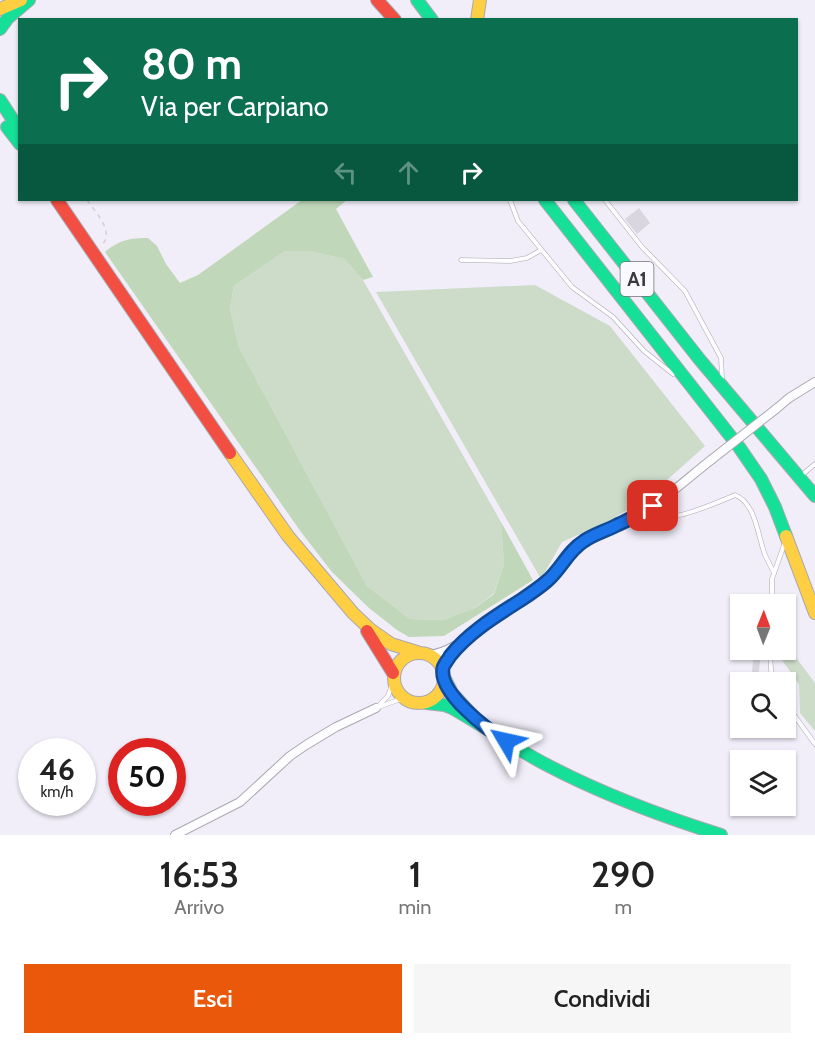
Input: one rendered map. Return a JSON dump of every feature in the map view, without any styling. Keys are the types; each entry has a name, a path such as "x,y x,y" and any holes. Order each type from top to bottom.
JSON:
{"main road":[{"path":"0,9 21,0"},
{"path":"0,29 8,18 29,0"},
{"path":"377,0 393,18"},
{"path":"386,0 400,18"},
{"path":"417,0 430,18"},
{"path":"477,18 480,0"},
{"path":"0,100 18,128"},
{"path":"0,116 18,141"},
{"path":"58,201 270,511 333,591 358,618 392,645 423,654 440,663 458,702 492,733"},
{"name":"A1","path":"546,201 739,447 761,479 775,507 815,613"},
{"name":"A1","path":"575,201 722,386 815,496"},
{"path":"358,618 393,678 396,690 409,702 444,705 452,708 545,764 603,793 662,816 721,835"},
{"path":"393,678 396,665 402,659 409,654 423,654"},
{"path":"426,703 439,693 443,686 444,673"}],"street":[{"path":"423,654 447,650 468,637 548,580 581,543 653,506 789,398 815,382"},
{"path":"444,673 448,660 468,637"},
{"path":"176,835 240,801 290,756 306,745 336,727 376,708"}],"lane":[{"path":"510,201 518,221 572,287 613,317 644,351 693,390"},
{"name":"A1","path":"606,201 642,247 686,291 721,358 722,386"},
{"path":"461,260 510,261 527,258 541,250"},
{"path":"799,477 815,464"},
{"path":"653,506 663,516 668,517 685,514 735,495 739,497 752,512 765,556 774,573"},
{"path":"772,594 772,579 787,539"},
{"path":"376,708 388,696 393,678"},
{"path":"376,708 398,700 409,702"},
{"path":"796,718 815,744"}],"path":[{"path":"88,201 107,233 105,242 93,252"}],"green space":[{"path":"301,201 346,201 336,209 373,277 363,280 344,259 310,251 285,251 234,286 230,309 239,347 367,586 410,619 443,620 475,608 494,594 504,564 501,522 533,580 444,636 409,637 369,608 332,572 301,532 105,252 125,240 148,238 157,246 166,264 180,283 198,275"},
{"path":"285,251 310,251 344,259 363,280 501,522 504,564 494,593 475,608 443,620 410,619 367,586 239,347 230,309 234,286"},
{"path":"535,285 610,326 705,446 647,498 607,522 562,542 541,579 376,292"},
{"path":"796,658 815,683 815,731 800,713 799,684 796,680 796,672 790,672 782,660 796,660"}],"building":[{"path":"639,208 650,223 637,234 625,219"},
{"path":"753,660 760,660 759,672 752,672"}],"traffic: fast":[{"path":"0,29 8,18 29,0"},
{"path":"417,0 430,18"},
{"path":"0,100 18,128"},
{"path":"7,127 18,141"},
{"path":"546,201 739,447 761,479 786,536"},
{"path":"575,201 700,360 815,496"},
{"path":"444,677 452,693 471,714"},
{"path":"426,703 452,708 535,758 589,786 721,835"}],"traffic: slow":[{"path":"0,9 21,0"},
{"path":"477,18 480,0"},
{"path":"230,453 288,536 353,613 391,644 417,652"},
{"path":"786,536 815,613"},
{"path":"424,653 437,660 443,668 444,678 443,688 437,696 429,702 414,703 401,696 395,688 394,673 401,660 409,654 424,653"}],"traffic: jam":[{"path":"377,0 393,18"},
{"path":"58,201 230,453"},
{"path":"367,631 393,673"}],"route":[{"path":"506,741 492,733 458,702 444,677 445,665 454,651 468,637 548,580 581,543 653,506"}]}
